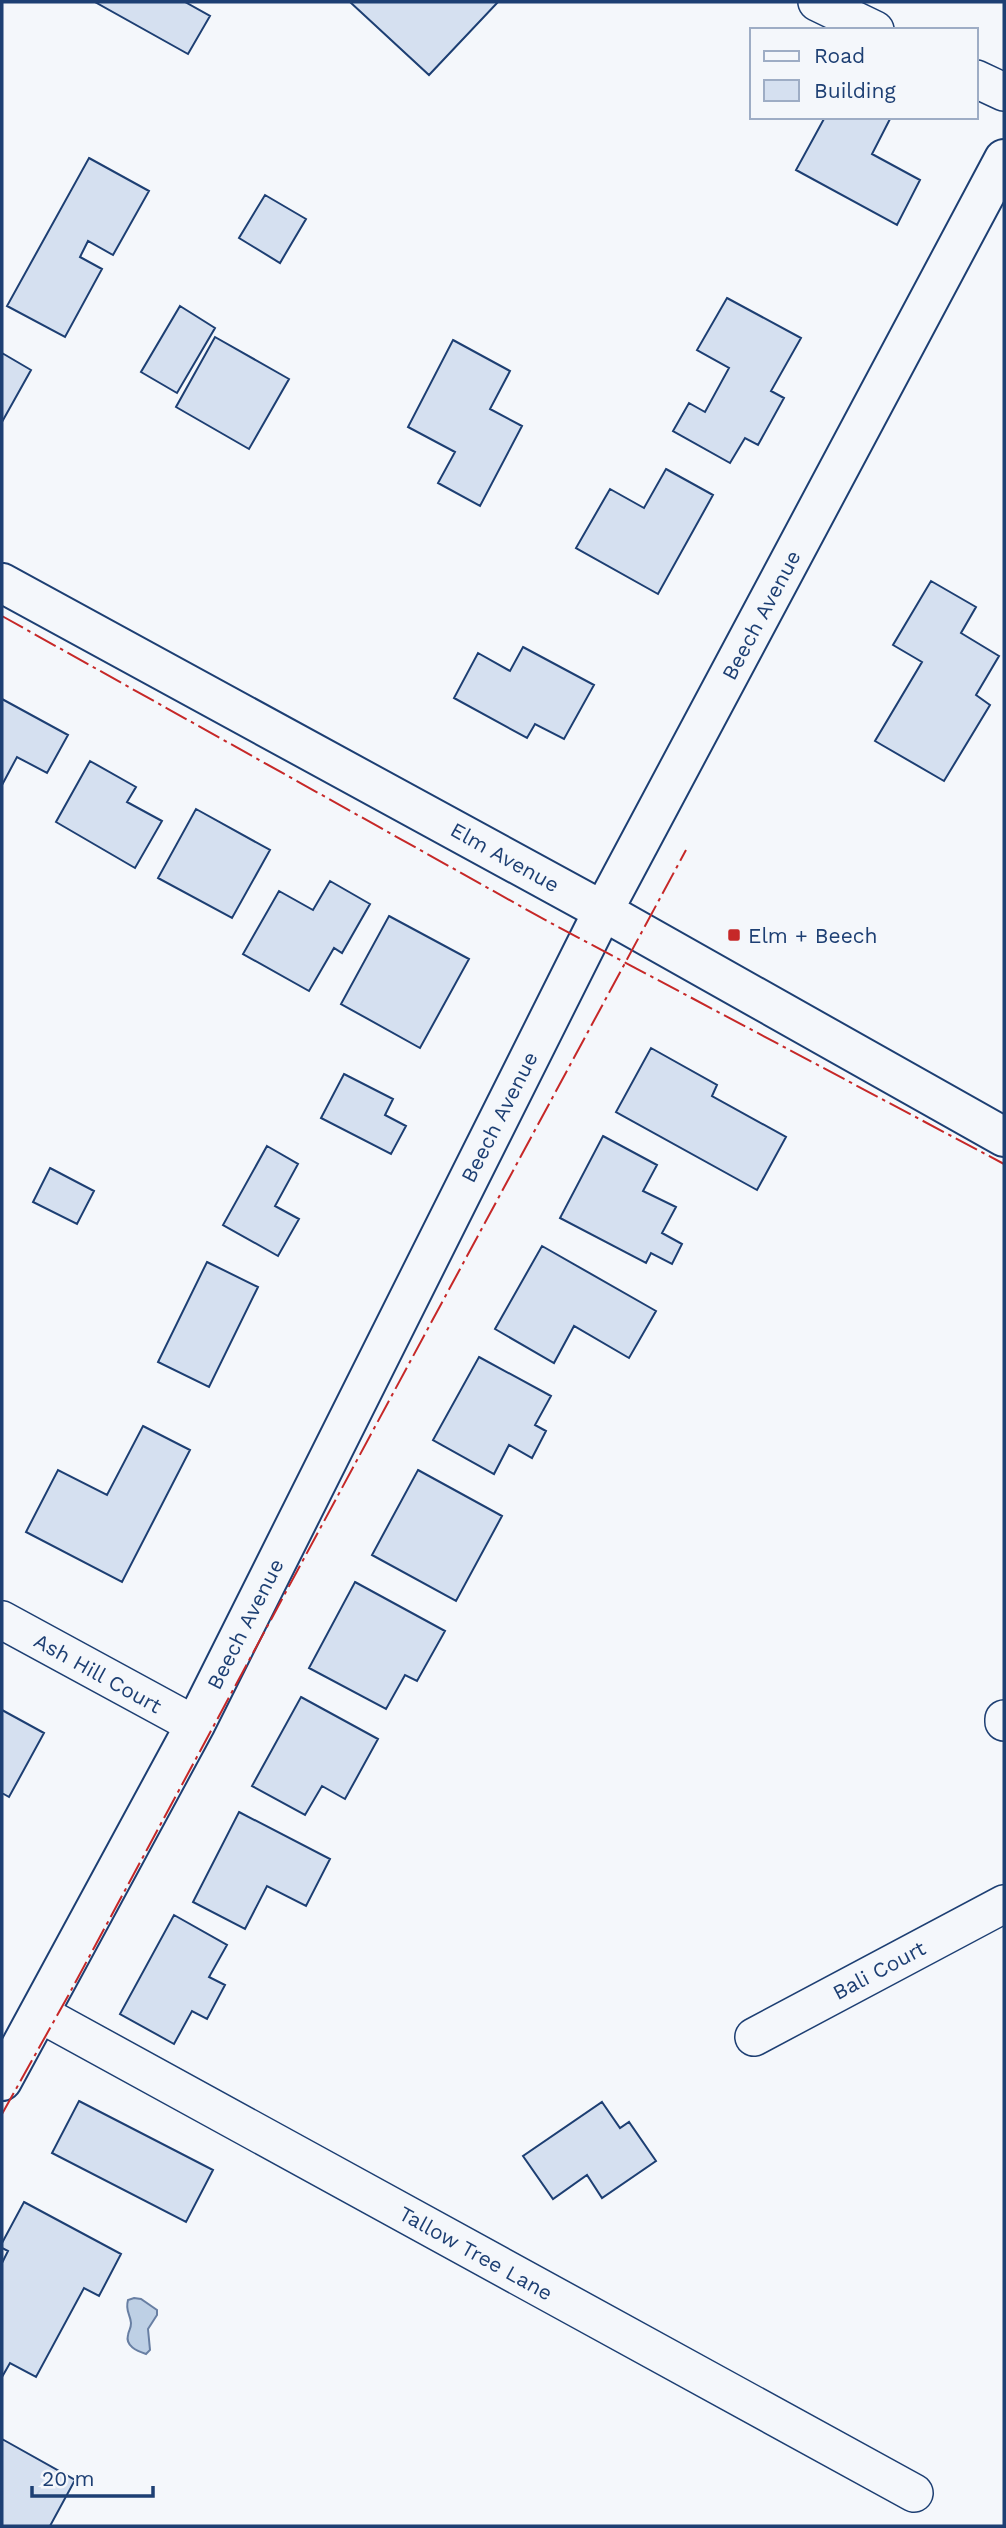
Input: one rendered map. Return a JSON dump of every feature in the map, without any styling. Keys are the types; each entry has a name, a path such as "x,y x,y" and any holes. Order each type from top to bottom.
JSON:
{"street":[{"path":"817,2 871,28"},
{"path":"978,80 1004,92"},
{"name":"Beech Avenue","path":"2,2081 195,1725 603,911 1004,159"},
{"name":"Elm Avenue","path":"2,583 603,911 1004,1137"},
{"name":"Ash Hill Court","path":"2,1620 195,1725"},
{"name":"Bali Court","path":"754,2037 1004,1904"},
{"name":"Tallow Tree Lane","path":"39,2013 914,2493"}],"water":[{"path":"141,2299 157,2310 157,2315 148,2329 150,2350 146,2354 132,2348 128,2342 131,2323 127,2304 128,2300"}],"building":[{"path":"95,2 185,2 210,16 188,54"},
{"path":"350,2 498,2 429,75"},
{"path":"824,119 890,119 872,154 920,180 897,225 796,170"},
{"path":"89,158 149,191 113,255 88,241 80,257 102,269 65,337 7,306"},
{"path":"265,195 306,219 280,263 239,238"},
{"path":"727,298 801,338 771,391 784,398 758,445 745,438 730,463 673,431 689,403 705,412 729,368 697,350"},
{"path":"180,306 215,328 177,393 141,372"},
{"path":"215,337 289,379 249,449 176,407"},
{"path":"453,340 510,371 490,409 522,426 480,506 438,483 455,452 408,427"},
{"path":"2,353 31,370 2,422"},
{"path":"666,469 713,495 658,594 576,548 610,489 644,508"},
{"path":"931,581 976,607 961,633 999,656 976,695 990,705 944,781 875,741 922,662 893,645"},
{"path":"523,647 594,685 564,739 535,724 527,738 454,698 478,653 510,671"},
{"path":"2,699 68,735 47,773 17,757 2,785"},
{"path":"90,761 136,787 127,802 162,821 135,868 56,822"},
{"path":"196,809 270,850 232,918 158,878"},
{"path":"330,881 370,904 342,953 334,948 309,991 243,954 279,891 313,910"},
{"path":"389,916 469,959 420,1048 341,1004"},
{"path":"651,1048 717,1085 712,1096 786,1137 757,1190 616,1112"},
{"path":"344,1074 393,1099 385,1115 406,1126 391,1154 321,1118"},
{"path":"603,1136 657,1165 643,1191 676,1207 662,1233 682,1244 672,1264 651,1253 646,1263 560,1218"},
{"path":"267,1146 298,1164 275,1206 299,1219 278,1256 223,1225"},
{"path":"50,1168 94,1191 77,1224 33,1202"},
{"path":"542,1246 656,1311 629,1358 574,1326 554,1363 495,1329"},
{"path":"207,1262 258,1287 209,1387 158,1362"},
{"path":"479,1357 551,1396 535,1425 546,1431 532,1458 509,1445 494,1474 433,1440"},
{"path":"143,1426 190,1450 122,1582 26,1532 58,1470 107,1495"},
{"path":"418,1470 502,1516 456,1601 372,1555"},
{"path":"355,1582 445,1631 417,1681 405,1675 386,1709 309,1668"},
{"path":"301,1697 378,1739 345,1799 322,1786 305,1815 252,1786"},
{"path":"2,1710 44,1733 9,1797 2,1793"},
{"path":"239,1812 330,1859 306,1906 267,1886 245,1929 193,1902"},
{"path":"174,1915 227,1945 209,1977 225,1985 207,2019 192,2011 174,2044 120,2014"},
{"path":"79,2101 213,2170 186,2222 52,2153"},
{"path":"602,2102 620,2128 629,2122 656,2161 602,2198 587,2175 553,2199 523,2156"},
{"path":"24,2202 121,2254 99,2296 84,2288 36,2377 10,2363 2,2377 2,2263 8,2251 2,2248 2,2243"},
{"path":"2,2439 75,2480 50,2526 2,2526"}],"power":[{"path":"2,616 547,921 1004,1164"},
{"path":"2,2114 686,850"}],"place":[{"name":"Elm + Beech","path":"734,935"}]}
